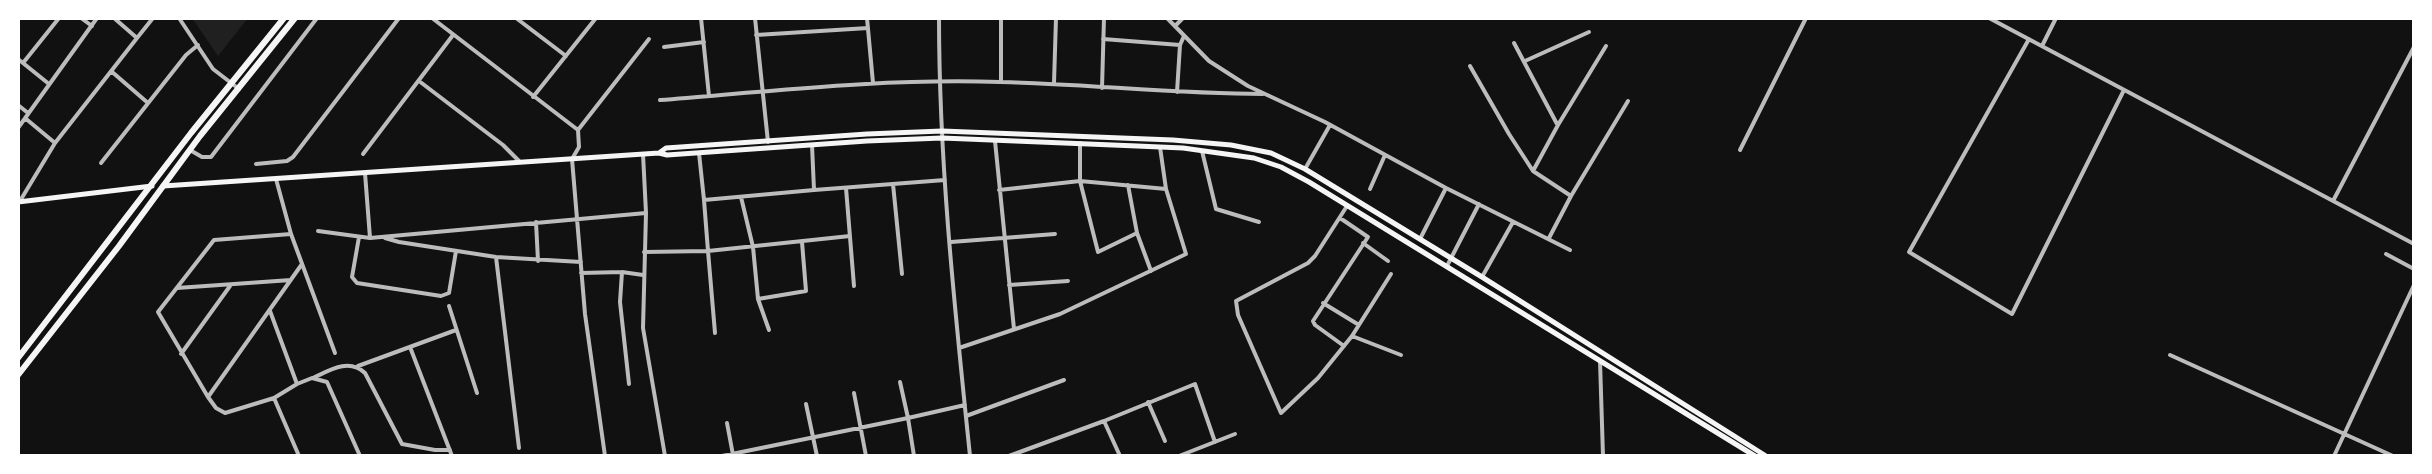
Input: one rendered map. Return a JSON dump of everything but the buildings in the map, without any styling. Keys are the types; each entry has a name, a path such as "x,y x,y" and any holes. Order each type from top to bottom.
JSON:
{"main road":[{"path":"18,358 284,18"},
{"path":"18,375 190,150 295,18"},
{"path":"658,153 666,148 867,134 1161,140 1231,146 1271,153 1305,169 1451,258 1766,456"},
{"path":"163,186 519,161 658,153 667,155 699,153 942,135 994,140 1160,147 1236,154 1270,162 1309,182 1755,456"},
{"path":"19,202 152,186"}],"street":[{"path":"23,63 59,18"},
{"path":"81,18 92,26"},
{"path":"18,128 97,18"},
{"path":"114,18 137,38"},
{"path":"19,202 55,143 153,18"},
{"path":"179,18 213,69 239,89"},
{"path":"190,150 202,157 211,157 316,18"},
{"path":"256,164 287,161 293,156 399,18"},
{"path":"432,18 578,130"},
{"path":"516,18 566,56"},
{"path":"523,24 528,18"},
{"path":"533,97 596,18"},
{"path":"701,18 709,96"},
{"path":"755,18 768,142"},
{"path":"867,18 873,83"},
{"path":"939,18 939,81 945,180 970,456"},
{"path":"1001,18 1001,82"},
{"path":"1054,83 1056,18"},
{"path":"1102,88 1104,18"},
{"path":"1167,18 1209,61 1263,94 1330,125 1446,188 1570,250"},
{"path":"1175,26 1183,18"},
{"path":"1740,150 1806,18"},
{"path":"1989,18 2414,244"},
{"path":"2042,46 2056,18"},
{"path":"756,35 868,28"},
{"path":"1525,62 1589,32"},
{"path":"363,153 453,35"},
{"path":"1177,92 1180,45 1184,36"},
{"path":"605,456 597,409 581,273 572,159 579,147 578,130 649,39"},
{"path":"1103,39 1180,45"},
{"path":"2029,39 1909,252 2012,314 2124,90"},
{"path":"664,47 704,42"},
{"path":"1514,43 1558,125"},
{"path":"101,163 186,56 198,45"},
{"path":"1533,171 1606,46"},
{"path":"2333,201 2414,47"},
{"path":"18,59 49,84"},
{"path":"1470,66 1533,171 1571,196"},
{"path":"111,71 148,104"},
{"path":"419,81 503,144 519,161"},
{"path":"660,100 873,83 939,81 1054,83 1177,92 1263,94"},
{"path":"1549,238 1571,196 1628,101"},
{"path":"18,105 28,113"},
{"path":"25,118 55,143"},
{"path":"1305,169 1330,125"},
{"path":"994,140 1014,329"},
{"path":"1080,143 1080,181 1098,252 1137,233"},
{"path":"812,145 814,190"},
{"path":"959,348 1060,314 1186,254 1166,189 1160,147"},
{"path":"1202,151 1216,209 1259,222"},
{"path":"699,153 715,333"},
{"path":"644,154 646,213 643,328 665,456"},
{"path":"1370,189 1385,155"},
{"path":"365,173 370,238"},
{"path":"276,179 291,234 335,353"},
{"path":"704,200 945,180"},
{"path":"999,190 1080,181 1166,189"},
{"path":"893,184 902,274"},
{"path":"1128,185 1137,233 1150,271"},
{"path":"846,188 854,286"},
{"path":"1419,239 1446,188"},
{"path":"741,196 753,247 759,299 769,330"},
{"path":"1447,266 1479,204"},
{"path":"1347,206 1315,256 1308,263 1236,301 1238,315 1281,413 1318,378 1352,336 1391,274"},
{"path":"318,231 370,238 646,213"},
{"path":"1340,218 1368,237 1323,303 1314,318 1314,323 1344,346"},
{"path":"536,222 538,261"},
{"path":"1482,277 1513,222"},
{"path":"291,234 214,240 158,312 181,354 216,408 225,413 274,398 297,384 345,365 358,366 456,330"},
{"path":"951,242 1055,234"},
{"path":"644,252 708,251 850,236"},
{"path":"359,237 352,277 357,283 441,296 449,293 456,251"},
{"path":"381,237 399,242 496,257 580,262"},
{"path":"759,299 806,291 802,242"},
{"path":"1363,243 1388,261"},
{"path":"2386,254 2414,269"},
{"path":"496,257 519,448"},
{"path":"208,397 302,264"},
{"path":"581,273 622,272 644,275"},
{"path":"622,272 620,302 629,384"},
{"path":"177,288 291,280"},
{"path":"1009,285 1068,281"},
{"path":"181,354 231,285"},
{"path":"2334,456 2414,285"},
{"path":"1323,303 1359,325"},
{"path":"449,306 477,393"},
{"path":"270,310 297,384"},
{"path":"1352,336 1401,355"},
{"path":"410,347 452,456"},
{"path":"2170,355 2393,456"},
{"path":"1600,360 1603,456"},
{"path":"358,366 365,373 402,444 435,450 450,450"},
{"path":"312,378 327,382 360,456"},
{"path":"966,416 1064,380"},
{"path":"900,381 914,456"},
{"path":"1009,456 1195,384 1215,442"},
{"path":"854,393 866,456"},
{"path":"274,398 299,456"},
{"path":"1148,402 1165,441"},
{"path":"806,404 817,456"},
{"path":"722,456 964,405"},
{"path":"1104,421 1120,456"},
{"path":"727,423 733,455"},
{"path":"1179,456 1235,434"}],"shaded area":[{"path":"192,18 248,18 218,56"}]}
